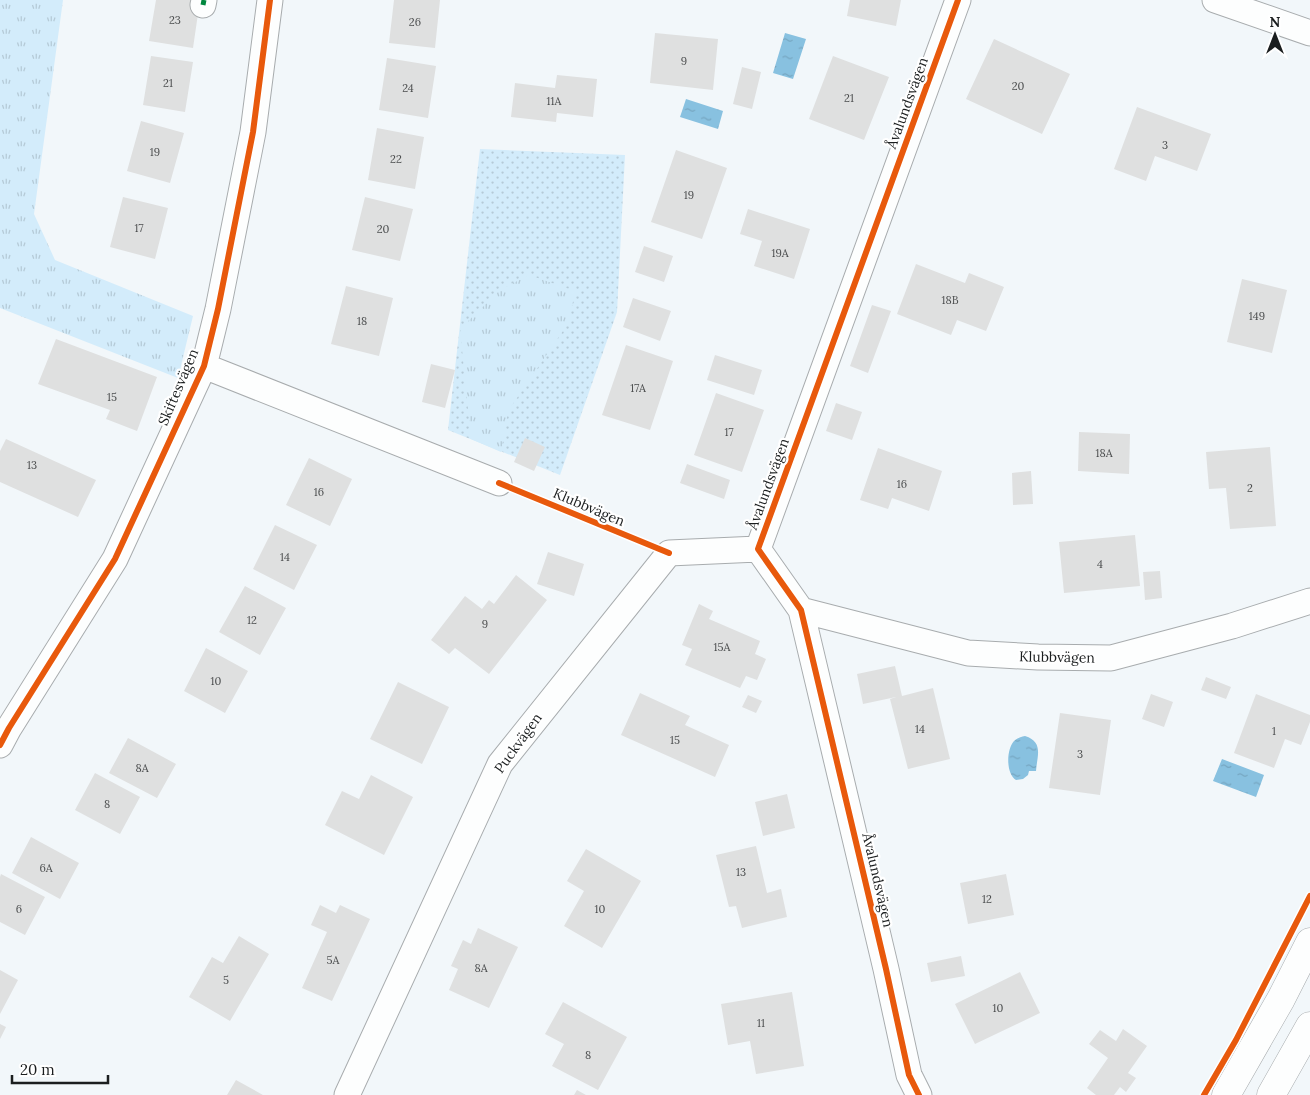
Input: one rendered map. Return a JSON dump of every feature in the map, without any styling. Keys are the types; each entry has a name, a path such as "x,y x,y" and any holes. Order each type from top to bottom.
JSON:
{"main road":[{"path":"1226,1095 1281,999 1310,942"},
{"path":"1270,1095 1310,1026"}],"street":[{"name":"Skiftesvägen","path":"0,745 115,559 204,366 218,309 253,132 270,0"},
{"name":"Åvalundsvägen","path":"919,1095 909,1075 884,960 801,610 758,549 958,0"},
{"path":"1215,0 1310,33"},
{"path":"204,366 499,483"},
{"name":"Puckvägen","path":"347,1095 500,764 669,554 758,549"},
{"name":"Klubbvägen","path":"801,610 968,653 1038,657 1111,658 1232,626 1310,601"}],"green space":[{"path":"0,0 63,0 34,214 55,260 193,316 178,378 0,308"},
{"path":"480,149 625,155 617,312 560,475 448,430"},
{"path":"529,275 575,291 569,322 508,411 501,452 471,439 460,329 500,290"}],"water":[{"path":"785,33 806,39 793,79 773,73"},
{"path":"686,99 723,111 718,129 680,117"},
{"path":"1025,736 1035,742 1037,746 1036,771 1029,771 1028,775 1023,779 1016,780 1010,773 1008,756 1014,741"},
{"path":"1222,759 1264,775 1256,797 1213,781"}],"building":[{"path":"156,0 200,0 193,48 149,41"},
{"path":"394,0 440,0 435,48 389,43"},
{"path":"850,0 901,0 896,26 847,16"},
{"path":"655,33 718,39 713,90 650,83"},
{"path":"994,39 1070,74 1042,134 966,99"},
{"path":"151,56 193,62 185,112 143,105"},
{"path":"833,56 889,77 864,140 809,119"},
{"path":"387,58 436,66 428,118 379,110"},
{"path":"742,67 761,72 752,109 733,104"},
{"path":"557,75 597,79 593,117 557,113 556,122 511,117 515,83 555,88"},
{"path":"1137,107 1211,134 1197,171 1155,156 1146,181 1114,169"},
{"path":"141,121 184,133 170,183 127,171"},
{"path":"377,128 424,137 415,189 368,180"},
{"path":"676,150 727,168 702,239 651,222"},
{"path":"123,197 168,208 155,259 110,247"},
{"path":"365,197 413,209 400,261 352,250"},
{"path":"748,209 810,229 794,279 754,266 762,241 740,234"},
{"path":"644,246 673,256 664,282 635,272"},
{"path":"916,264 965,283 969,273 1004,287 986,331 957,320 951,335 897,314"},
{"path":"1242,279 1287,290 1272,353 1227,342"},
{"path":"346,286 393,298 379,356 331,344"},
{"path":"633,298 671,311 660,341 623,327"},
{"path":"872,305 891,311 868,373 850,366"},
{"path":"56,339 157,377 137,431 106,419 110,410 38,384"},
{"path":"626,345 673,361 650,430 602,415"},
{"path":"715,355 762,370 754,395 707,380"},
{"path":"431,364 455,370 445,408 422,402"},
{"path":"716,393 764,410 742,472 694,455"},
{"path":"836,403 862,412 852,440 826,431"},
{"path":"1079,432 1130,434 1129,474 1078,471"},
{"path":"525,438 545,447 534,471 514,462"},
{"path":"6,439 96,480 78,517 0,482 0,451"},
{"path":"1270,447 1276,526 1230,529 1226,488 1209,489 1206,452"},
{"path":"878,448 942,471 929,511 892,498 888,509 860,500"},
{"path":"309,458 352,479 330,526 286,505"},
{"path":"687,464 730,480 724,499 680,483"},
{"path":"1031,471 1033,504 1013,505 1012,473"},
{"path":"275,525 317,545 294,590 253,569"},
{"path":"1135,535 1140,586 1064,593 1059,542"},
{"path":"548,552 584,564 574,596 537,584"},
{"path":"1160,571 1162,598 1145,600 1143,572"},
{"path":"516,575 547,600 489,674 455,648 449,654 431,640 465,596 482,609 489,600 494,604"},
{"path":"245,586 286,608 260,655 219,632"},
{"path":"699,604 713,611 709,619 760,641 755,654 766,659 757,680 746,676 740,688 685,665 692,649 682,645"},
{"path":"206,648 248,671 225,713 184,691"},
{"path":"895,666 902,696 933,688 950,759 908,769 890,699 896,697 863,704 857,674"},
{"path":"1206,677 1231,687 1226,699 1201,690"},
{"path":"398,682 449,707 422,764 370,739"},
{"path":"640,693 690,716 685,725 729,745 715,777 621,735"},
{"path":"1151,694 1173,702 1164,727 1142,719"},
{"path":"1256,694 1310,715 1310,722 1301,745 1285,739 1274,768 1234,753"},
{"path":"748,695 762,701 756,713 742,707"},
{"path":"1060,713 1111,720 1100,795 1049,788"},
{"path":"128,738 176,764 157,798 109,773"},
{"path":"95,773 140,797 120,834 75,810"},
{"path":"371,775 413,797 384,855 325,825 342,791 359,799"},
{"path":"787,794 795,828 763,836 755,802"},
{"path":"31,837 79,863 60,899 12,873"},
{"path":"756,846 767,893 781,889 787,917 742,928 736,906 729,907 716,855"},
{"path":"586,849 641,881 602,948 564,926 584,891 567,881"},
{"path":"1,874 45,897 25,935 0,922"},
{"path":"1006,874 1014,915 968,924 960,883"},
{"path":"320,905 336,913 340,905 370,919 332,1001 302,988 327,932 311,925"},
{"path":"478,928 518,947 489,1008 449,990 458,969 451,966 463,940 471,944"},
{"path":"239,936 269,954 230,1021 189,997 212,957 223,963"},
{"path":"961,956 965,976 931,982 927,963"},
{"path":"0,970 18,980 0,1014"},
{"path":"1020,972 1040,1013 975,1044 955,1004"},
{"path":"792,992 804,1066 756,1074 750,1041 728,1045 721,1004"},
{"path":"563,1002 627,1037 598,1090 552,1066 564,1044 545,1034"},
{"path":"0,1024 6,1027 0,1039"},
{"path":"1123,1029 1147,1046 1128,1073 1136,1078 1126,1092 1120,1087 1114,1095 1096,1095 1087,1088 1108,1058 1089,1044 1100,1030 1116,1041"},
{"path":"236,1080 263,1095 227,1095"},
{"path":"577,1090 586,1095 574,1095"}],"marked path":[{"path":"203,5 204,0"}],"cycle path":[{"path":"0,745 115,559 204,366 218,309 253,132 270,0"},
{"path":"919,1095 909,1075 886,969 801,610 758,549 958,0"},
{"path":"499,483 669,553"},
{"path":"1204,1095 1236,1040 1310,896"}]}
